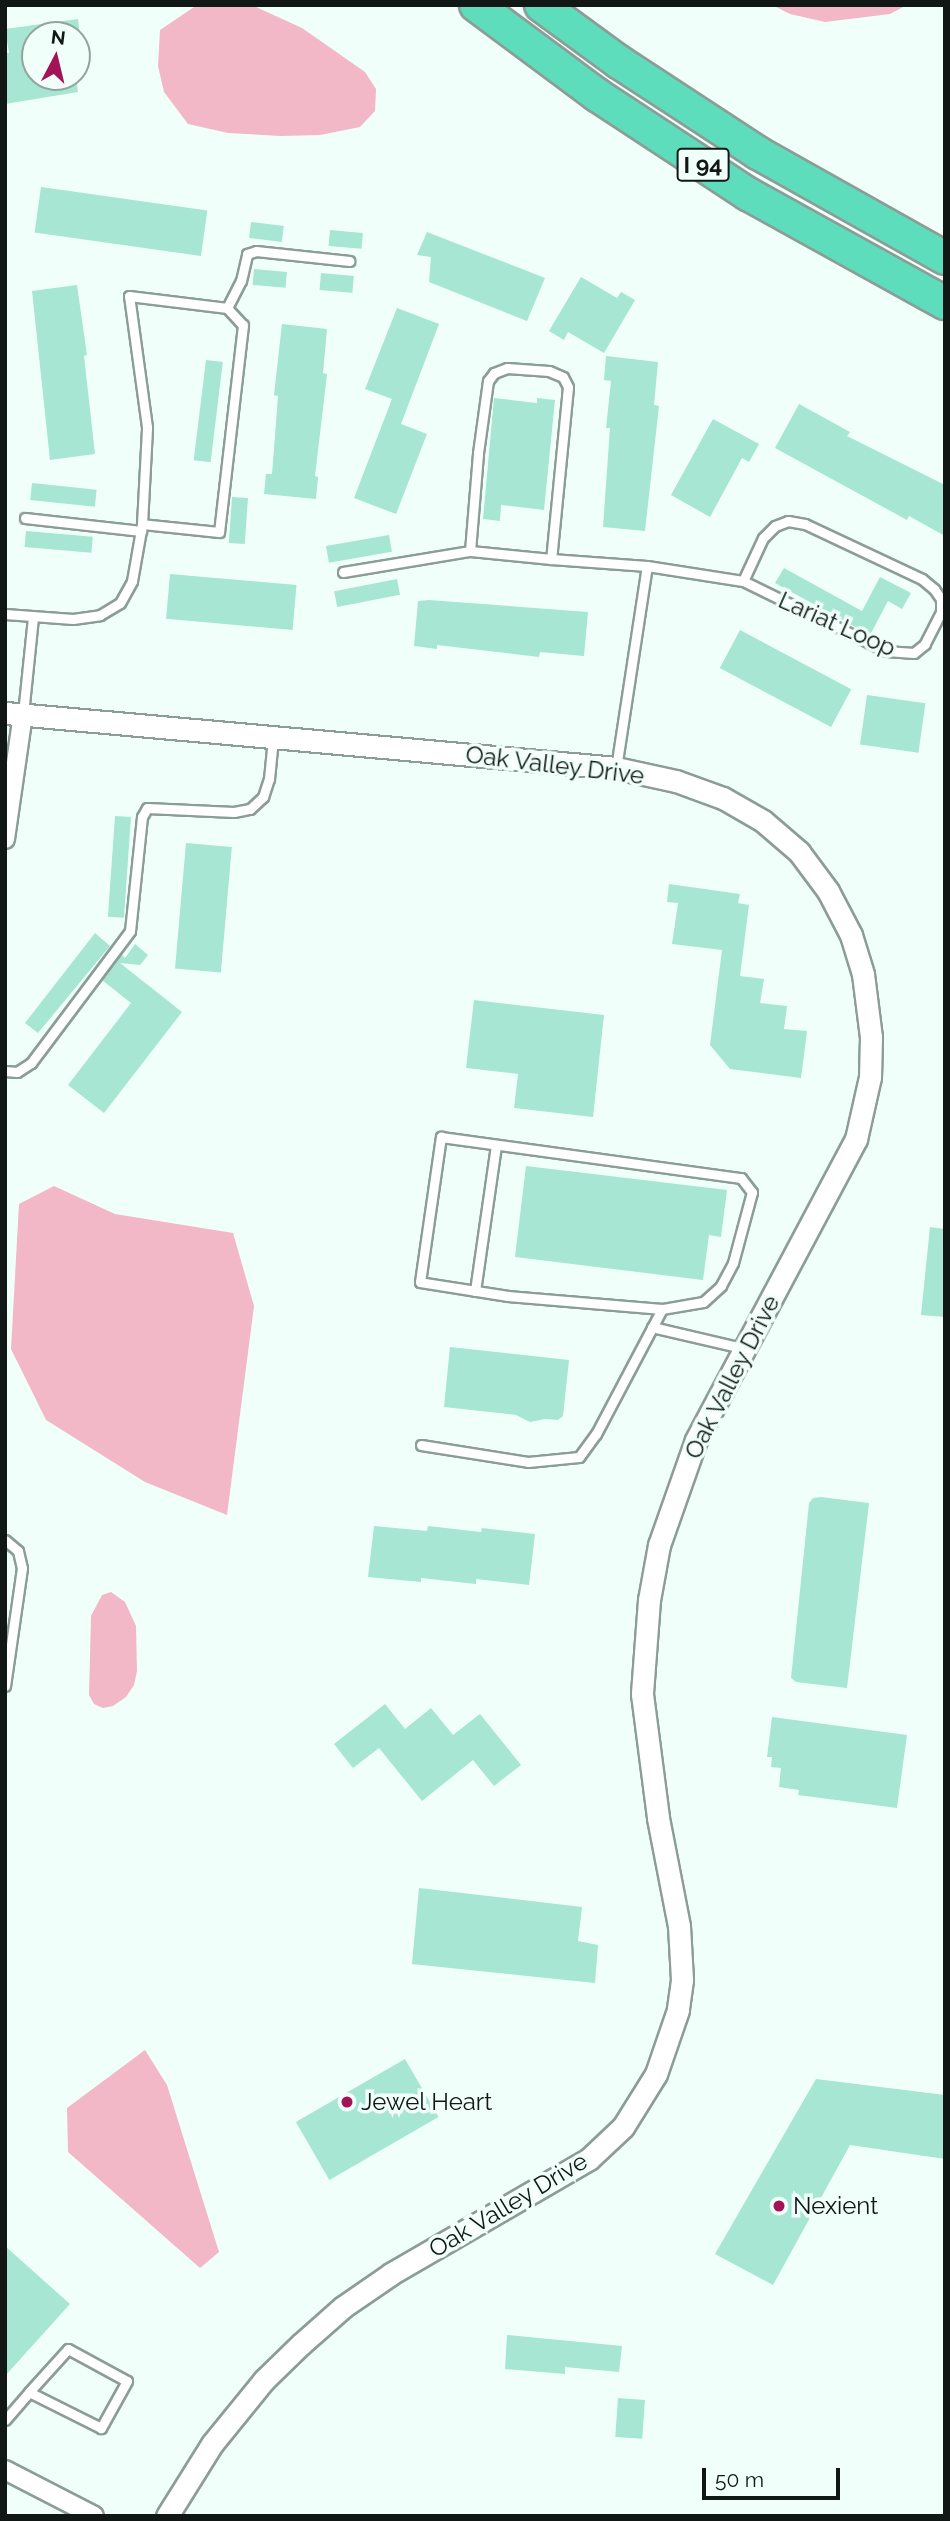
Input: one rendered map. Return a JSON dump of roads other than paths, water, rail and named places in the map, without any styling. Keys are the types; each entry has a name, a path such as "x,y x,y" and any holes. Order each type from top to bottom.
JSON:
{"highway":[{"name":"I 94","path":"475,5 597,95 748,194 945,303"},
{"name":"I 94","path":"541,5 619,62 758,153 945,258"}],"street":[{"name":"Oak Valley Drive","path":"14,713 616,768 676,781 712,794 764,821 799,852 828,891 851,935 863,974 871,1037 870,1077 856,1139 711,1410 682,1473 659,1545 649,1600 642,1694 645,1734 678,1926 682,1980 678,2010 656,2074 623,2127 589,2159 391,2274 343,2307 301,2344 264,2380 212,2444 167,2516"},
{"path":"5,839 14,713"},
{"path":"5,2470 94,2516"}],"lane":[{"path":"227,308 241,281 247,254 256,251 349,261"},
{"path":"5,614 73,619 100,615 120,603 132,581 141,528 147,427 129,296 227,308 243,325 219,532 141,528 25,518"},
{"path":"470,551 478,453 488,381 494,373 507,368 537,370 563,377 568,387 551,559"},
{"name":"Lariat Loop","path":"344,572 470,551 647,566 743,581 886,651 902,654 914,653 925,643 940,612 941,599 922,579 805,524 788,521 775,526 763,538 743,581"},
{"path":"616,768 647,566"},
{"path":"14,713 33,617"},
{"path":"5,1071 17,1072 31,1063 130,931 142,817 147,808 156,806 234,812 250,809 262,797 269,779 273,737"},
{"path":"441,1137 741,1178 752,1192 750,1208 733,1263 721,1286 703,1302 662,1309 475,1291 420,1282 441,1137"},
{"path":"475,1291 496,1146"},
{"path":"421,1445 528,1462 579,1457 596,1434 662,1309"},
{"path":"652,1327 744,1349"},
{"path":"5,1541 18,1551 22,1569 5,1686"},
{"path":"5,2420 29,2392 68,2349 127,2381 101,2428 29,2392"}],"place":[{"name":"Jewel Heart","path":"347,2102"},
{"name":"Nexient","path":"779,2206"}]}
